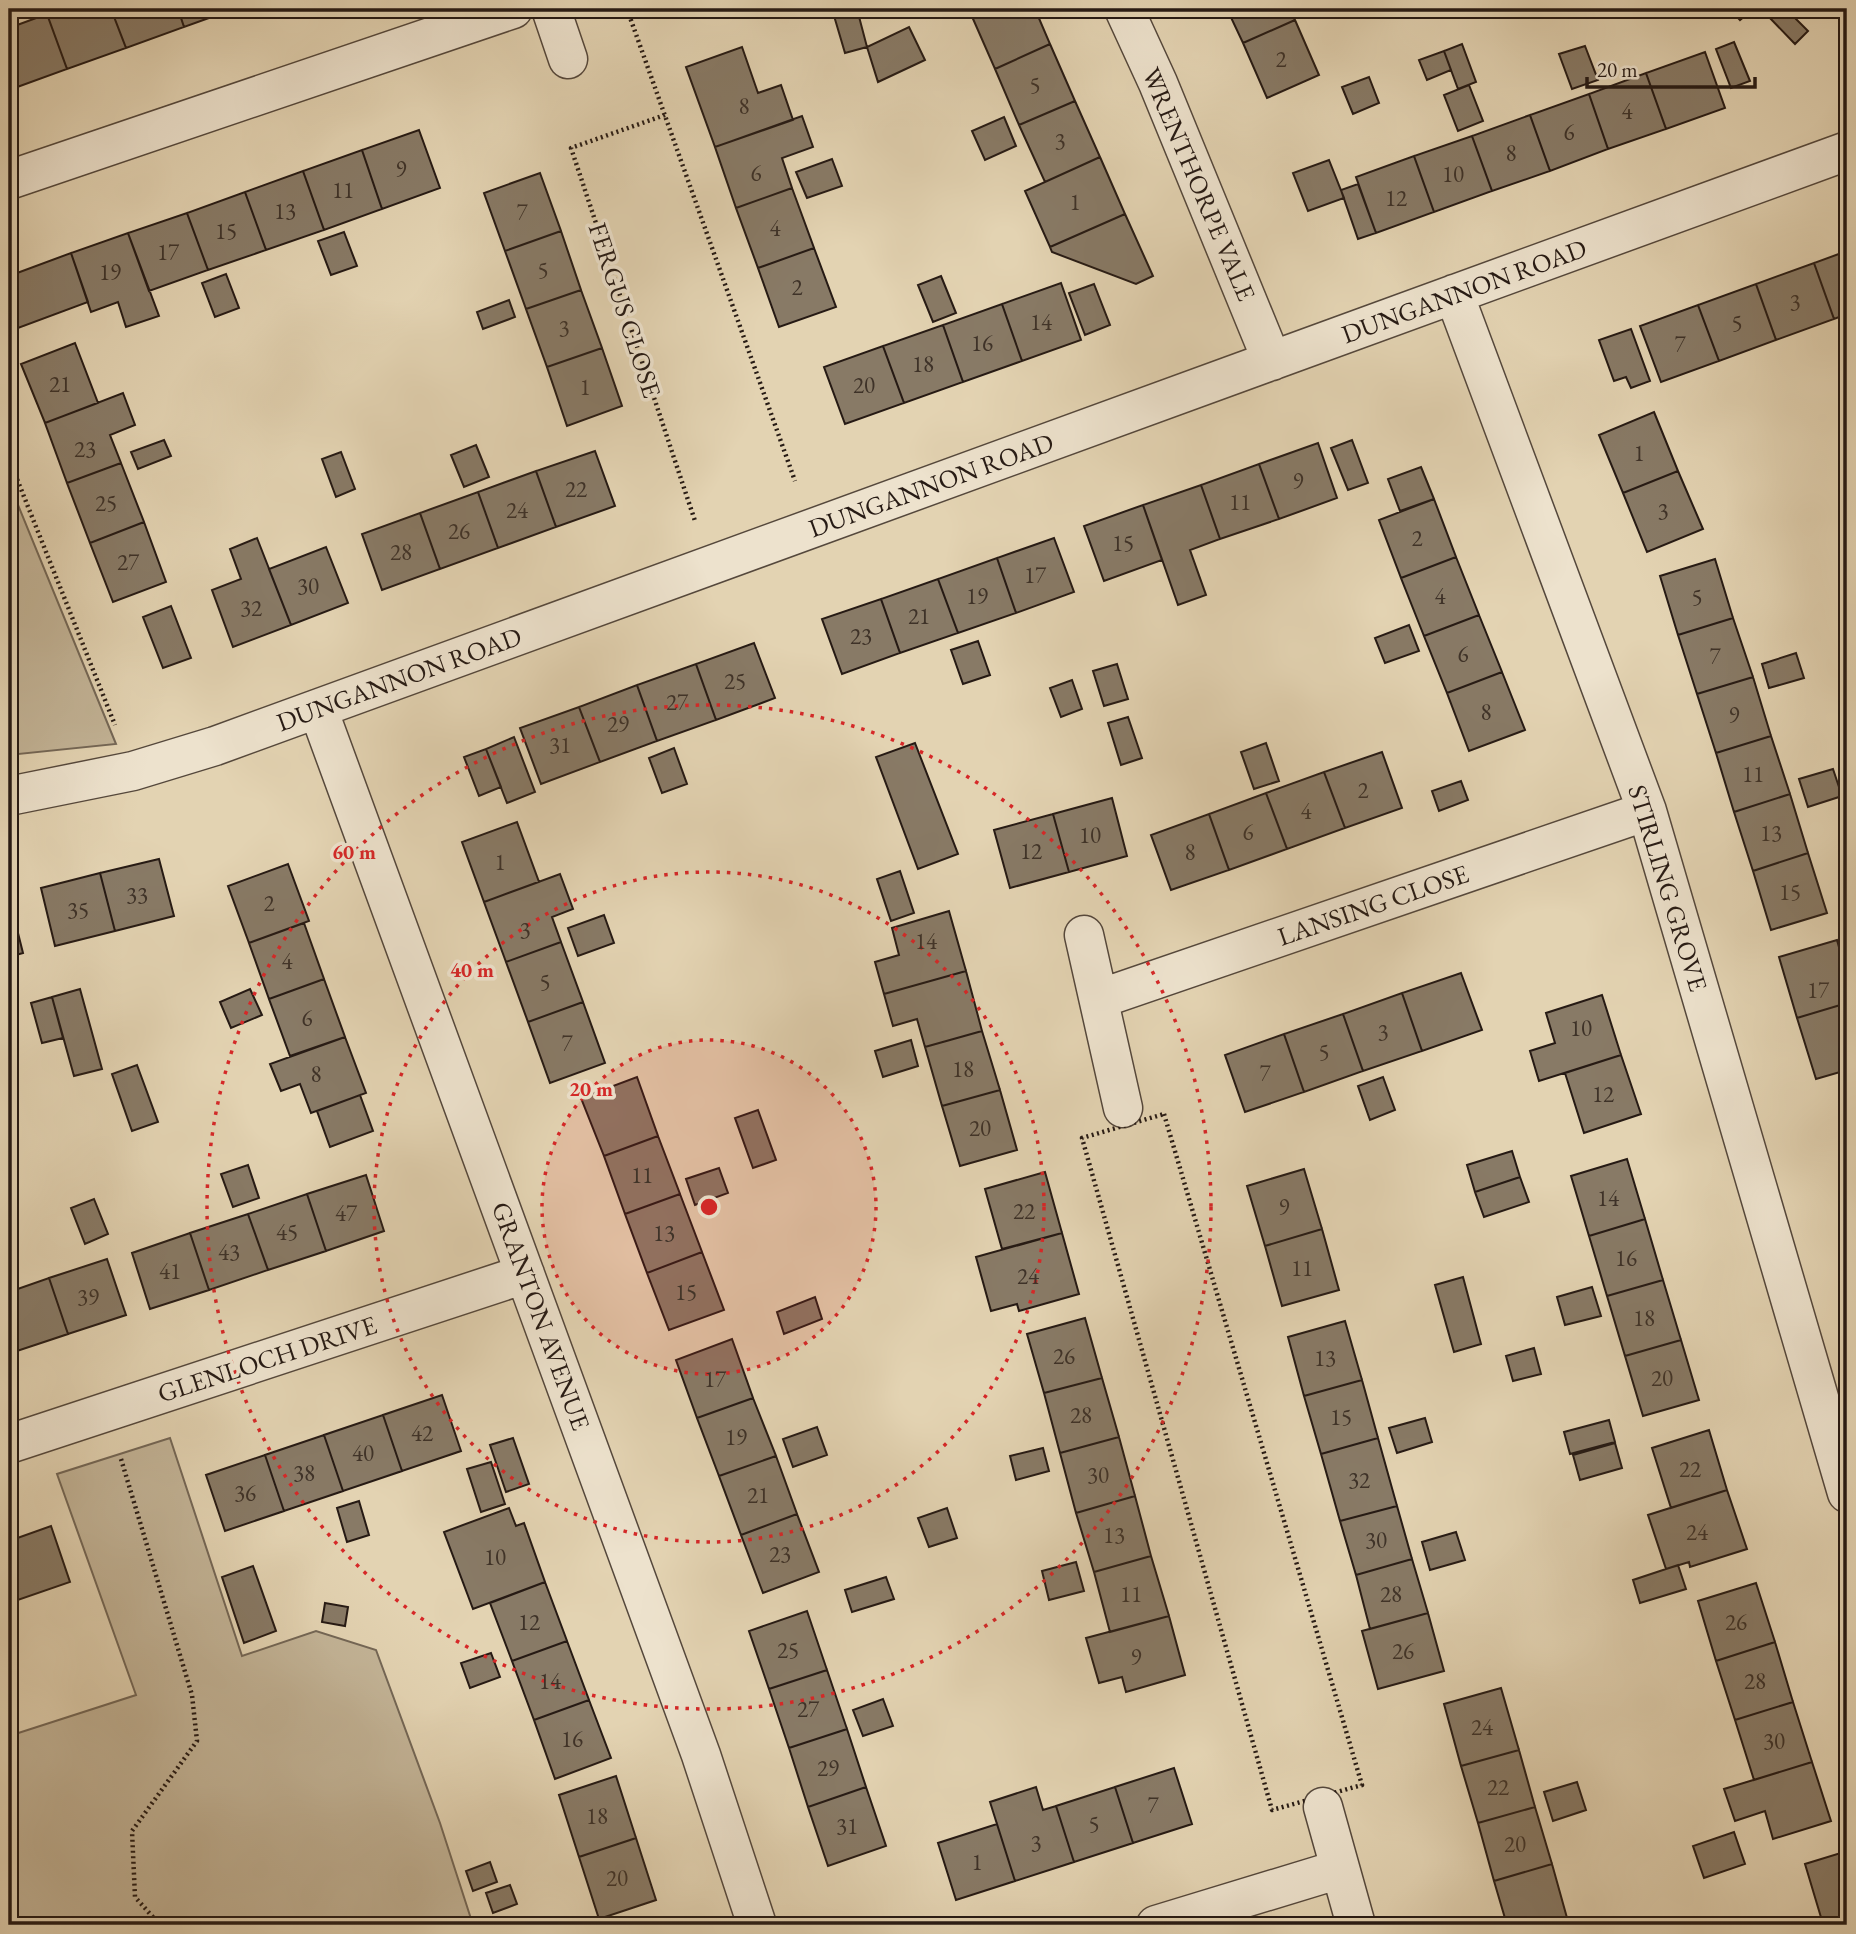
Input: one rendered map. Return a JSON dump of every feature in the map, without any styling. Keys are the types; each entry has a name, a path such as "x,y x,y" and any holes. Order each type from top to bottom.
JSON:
{"street":[{"path":"9,180 513,9"},
{"path":"551,9 568,59"},
{"name":"WRENTHORPE VALE","path":"1124,9 1158,83 1272,361"},
{"name":"DUNGANNON ROAD","path":"9,796 133,771 215,746 1847,151"},
{"name":"STIRLING GROVE","path":"1454,294 1647,811 1847,1493"},
{"name":"GRANTON AVENUE","path":"318,709 701,1755 757,1925"},
{"name":"LANSING CLOSE","path":"1099,999 1647,811"},
{"path":"1084,935 1123,1108"},
{"name":"GLENLOCH DRIVE","path":"9,1444 525,1274"},
{"path":"1323,1807 1356,1925"},
{"path":"1156,1925 1340,1868"}],"path":[{"path":"627,9 812,528"},
{"name":"FERGUS CLOSE","path":"665,115 571,148 710,566"},
{"path":"9,459 133,771"},
{"path":"1164,1114 1362,1785 1272,1810 1082,1138 1164,1114"},
{"path":"107,1411 192,1695 197,1741 132,1831 135,1897 160,1925"}],"shaded area":[{"path":"9,483 116,744 9,755"},
{"path":"170,1438 242,1656 316,1631 376,1650 440,1823 473,1925 9,1925 9,1736 136,1695 57,1474"}],"building":[{"path":"62,9 111,9 126,48 67,69 47,14"},
{"path":"111,9 178,9 184,27 126,48"},
{"path":"178,9 234,9 184,27"},
{"path":"832,9 857,9 867,47 845,53"},
{"path":"978,9 1035,9 1050,44 995,69 970,12"},
{"path":"1227,9 1290,9 1295,20 1243,43"},
{"path":"1730,9 1753,9 1740,20"},
{"path":"1773,9 1786,9 1808,31 1795,44 1767,15"},
{"path":"47,14 67,69 9,90 9,28"},
{"path":"1295,20 1319,75 1267,98 1243,43"},
{"path":"909,27 925,60 878,82 867,47"},
{"path":"1734,42 1750,81 1731,88 1716,49"},
{"path":"1050,44 1075,101 1019,125 995,69"},
{"path":"1462,44 1476,82 1458,89 1444,51"},
{"path":"1585,46 1598,80 1572,89 1559,54"},
{"path":"742,47 758,93 781,85 793,120 715,147 686,67"},
{"path":"1444,51 1451,70 1427,80 1419,60"},
{"path":"1705,52 1725,108 1666,129 1646,73"},
{"path":"1646,73 1666,129 1608,149 1589,94"},
{"path":"1369,77 1379,103 1353,114 1342,87"},
{"path":"1469,85 1483,121 1458,131 1444,95"},
{"path":"1589,94 1608,149 1550,171 1530,115"},
{"path":"1075,101 1100,157 1045,182 1019,125"},
{"path":"1530,115 1550,171 1492,191 1472,136"},
{"path":"802,116 813,147 782,158 792,188 736,208 715,147"},
{"path":"1004,117 1016,146 985,160 972,131"},
{"path":"419,130 440,188 382,209 362,150"},
{"path":"1472,136 1492,191 1434,212 1414,156"},
{"path":"362,150 382,209 324,230 303,171"},
{"path":"1414,156 1434,212 1376,233 1356,177"},
{"path":"1100,157 1125,214 1050,247 1025,191"},
{"path":"832,159 842,186 807,198 796,172"},
{"path":"1329,160 1344,198 1308,211 1293,173"},
{"path":"303,171 324,230 266,250 245,192"},
{"path":"540,173 561,231 505,251 484,193"},
{"path":"1358,184 1376,233 1358,239 1341,190"},
{"path":"792,188 814,248 758,268 736,208"},
{"path":"245,192 266,250 208,270 187,213"},
{"path":"187,213 208,270 149,291 128,233"},
{"path":"1125,214 1153,276 1136,284 1052,252 1050,247"},
{"path":"561,231 581,290 526,309 505,251"},
{"path":"344,232 357,266 331,275 318,241"},
{"path":"128,233 159,316 126,327 118,302 91,312 71,253"},
{"path":"814,248 836,307 779,327 758,268"},
{"path":"1847,251 1847,314 1834,319 1814,263"},
{"path":"71,253 88,302 18,328 9,303 9,276"},
{"path":"1814,263 1834,319 1776,340 1756,284"},
{"path":"226,274 239,308 215,317 202,283"},
{"path":"941,276 956,313 933,322 918,285"},
{"path":"1061,283 1081,340 1022,361 1002,304"},
{"path":"1094,284 1110,325 1085,335 1069,293"},
{"path":"1756,284 1776,340 1719,361 1698,305"},
{"path":"581,290 602,348 547,367 526,309"},
{"path":"509,300 515,317 483,329 477,312"},
{"path":"1002,304 1022,361 963,382 943,325"},
{"path":"1698,305 1719,361 1661,382 1640,326"},
{"path":"943,325 963,382 904,403 883,346"},
{"path":"1631,329 1650,381 1631,388 1626,377 1614,381 1599,340"},
{"path":"75,343 98,403 45,423 21,364"},
{"path":"883,346 904,403 845,424 824,367"},
{"path":"602,348 622,406 567,426 547,367"},
{"path":"123,393 135,425 110,435 121,463 67,483 45,423"},
{"path":"1654,412 1678,471 1623,493 1599,435"},
{"path":"164,440 171,456 138,469 131,452"},
{"path":"1352,440 1368,483 1348,490 1331,448"},
{"path":"1318,443 1337,498 1279,519 1259,464"},
{"path":"476,445 489,477 464,487 451,455"},
{"path":"595,451 615,506 556,527 536,471"},
{"path":"341,452 355,489 336,497 322,459"},
{"path":"121,463 144,522 90,543 67,483"},
{"path":"1259,464 1279,519 1220,539 1201,485"},
{"path":"1421,467 1434,499 1400,511 1388,479"},
{"path":"536,471 556,527 498,548 478,492"},
{"path":"1678,471 1703,529 1647,552 1623,493"},
{"path":"1201,485 1220,539 1190,550 1206,595 1178,605 1143,505"},
{"path":"478,492 498,548 440,569 420,513"},
{"path":"1434,499 1456,557 1401,578 1379,520"},
{"path":"1143,505 1162,560 1104,581 1084,526"},
{"path":"420,513 440,569 382,590 362,534"},
{"path":"144,522 166,582 113,602 90,543"},
{"path":"257,538 291,625 233,647 212,590 241,579 230,549"},
{"path":"1054,538 1074,592 1016,613 997,558"},
{"path":"326,547 348,603 291,625 269,569"},
{"path":"1456,557 1479,615 1424,636 1401,578"},
{"path":"997,558 1016,613 958,633 938,579"},
{"path":"1715,559 1733,618 1678,635 1660,576"},
{"path":"938,579 958,633 900,653 881,599"},
{"path":"881,599 900,653 842,674 822,619"},
{"path":"171,606 191,658 163,668 143,617"},
{"path":"1479,615 1502,672 1447,693 1424,636"},
{"path":"1733,618 1753,677 1697,694 1678,635"},
{"path":"1409,625 1419,651 1385,663 1375,638"},
{"path":"978,641 990,675 963,684 951,650"},
{"path":"754,643 775,698 716,720 696,664"},
{"path":"1796,653 1804,678 1769,688 1762,664"},
{"path":"696,664 716,720 657,741 637,685"},
{"path":"1117,664 1128,699 1104,706 1093,671"},
{"path":"1502,672 1525,730 1469,751 1447,693"},
{"path":"1753,677 1771,736 1716,753 1697,694"},
{"path":"1072,680 1082,709 1061,717 1050,688"},
{"path":"637,685 657,741 600,762 579,707"},
{"path":"579,707 600,762 541,784 520,728"},
{"path":"1128,717 1142,758 1121,765 1108,723"},
{"path":"1771,736 1790,794 1734,812 1716,753"},
{"path":"514,737 535,792 507,803 486,749"},
{"path":"915,743 958,854 918,869 876,757"},
{"path":"1266,743 1279,781 1254,789 1241,752"},
{"path":"674,748 687,784 662,793 649,758"},
{"path":"486,749 501,787 479,796 464,757"},
{"path":"1382,752 1402,808 1345,828 1324,772"},
{"path":"1833,769 1842,796 1808,807 1799,779"},
{"path":"1324,772 1345,828 1287,849 1266,793"},
{"path":"1461,781 1468,800 1439,811 1432,791"},
{"path":"1266,793 1287,849 1229,870 1209,814"},
{"path":"1790,794 1808,853 1753,871 1734,812"},
{"path":"1112,798 1127,856 1069,872 1053,814"},
{"path":"1053,814 1069,872 1010,888 994,830"},
{"path":"1209,814 1229,870 1171,890 1151,835"},
{"path":"517,822 539,882 484,902 462,842"},
{"path":"1808,853 1827,913 1771,930 1753,871"},
{"path":"159,859 174,916 115,931 100,873"},
{"path":"288,864 309,921 249,943 228,886"},
{"path":"900,871 914,913 891,921 877,879"},
{"path":"100,873 115,931 55,946 41,888"},
{"path":"560,874 573,909 552,917 561,942 506,962 484,902"},
{"path":"9,897 23,953 9,957"},
{"path":"949,911 966,971 884,994 875,962 899,955 892,928"},
{"path":"604,915 614,943 578,956 568,928"},
{"path":"304,923 324,979 269,999 249,943"},
{"path":"1837,940 1847,976 1847,1003 1797,1018 1779,957"},
{"path":"561,942 583,1002 528,1022 506,962"},
{"path":"966,971 982,1031 925,1047 917,1019 893,1026 884,994"},
{"path":"1461,973 1482,1030 1422,1051 1402,993"},
{"path":"324,979 345,1037 290,1056 269,999"},
{"path":"80,989 102,1069 74,1076 52,997"},
{"path":"250,989 262,1015 231,1028 220,1002"},
{"path":"1402,993 1422,1051 1363,1071 1343,1014"},
{"path":"1602,995 1621,1055 1539,1081 1530,1051 1555,1043 1546,1013"},
{"path":"52,997 63,1038 42,1043 31,1003"},
{"path":"583,1002 605,1063 550,1083 528,1022"},
{"path":"1847,1003 1847,1070 1816,1079 1797,1018"},
{"path":"1343,1014 1363,1071 1304,1092 1284,1034"},
{"path":"982,1031 1000,1090 942,1106 925,1047"},
{"path":"1284,1034 1304,1092 1245,1112 1225,1055"},
{"path":"345,1037 366,1093 311,1113 300,1084 281,1091 270,1064"},
{"path":"911,1040 918,1066 883,1077 875,1051"},
{"path":"1621,1055 1641,1114 1584,1133 1565,1073"},
{"path":"137,1065 158,1122 132,1131 112,1074"},
{"path":"637,1077 658,1136 604,1156 581,1098"},
{"path":"1383,1077 1395,1110 1370,1120 1358,1086"},
{"path":"1000,1090 1017,1150 960,1166 942,1106"},
{"path":"360,1095 373,1131 330,1147 317,1111"},
{"path":"758,1110 776,1160 753,1168 735,1118"},
{"path":"658,1136 680,1194 625,1214 604,1156"},
{"path":"1512,1151 1520,1177 1475,1192 1467,1165"},
{"path":"1627,1159 1645,1219 1589,1236 1571,1176"},
{"path":"248,1165 259,1198 233,1207 221,1174"},
{"path":"719,1168 728,1193 695,1205 686,1179"},
{"path":"1304,1169 1322,1229 1265,1246 1247,1186"},
{"path":"1045,1172 1062,1233 1002,1249 985,1189"},
{"path":"366,1175 384,1231 326,1251 307,1194"},
{"path":"1520,1177 1529,1202 1484,1217 1475,1192"},
{"path":"307,1194 326,1251 268,1270 248,1214"},
{"path":"680,1194 702,1252 647,1273 625,1214"},
{"path":"94,1199 108,1234 85,1244 71,1208"},
{"path":"248,1214 268,1270 209,1290 190,1233"},
{"path":"1645,1219 1663,1280 1607,1296 1589,1236"},
{"path":"1322,1229 1339,1290 1282,1306 1265,1246"},
{"path":"190,1233 209,1290 150,1309 132,1253"},
{"path":"1062,1233 1079,1294 1019,1311 1017,1304 991,1311 976,1257"},
{"path":"702,1252 724,1310 669,1330 647,1273"},
{"path":"107,1259 126,1315 68,1334 49,1278"},
{"path":"1463,1277 1481,1344 1454,1352 1435,1285"},
{"path":"49,1278 68,1334 11,1353 9,1292"},
{"path":"1663,1280 1681,1340 1625,1356 1607,1296"},
{"path":"1592,1287 1601,1316 1565,1325 1557,1297"},
{"path":"815,1297 822,1319 784,1334 777,1312"},
{"path":"1085,1318 1102,1378 1044,1393 1027,1334"},
{"path":"1345,1321 1362,1380 1304,1396 1288,1337"},
{"path":"732,1339 753,1398 697,1418 676,1360"},
{"path":"1681,1340 1699,1400 1643,1416 1625,1356"},
{"path":"1534,1348 1541,1374 1513,1381 1506,1356"},
{"path":"1102,1378 1119,1437 1060,1453 1044,1393"},
{"path":"1362,1380 1378,1438 1321,1454 1304,1396"},
{"path":"442,1395 461,1451 402,1471 383,1415"},
{"path":"753,1398 776,1456 719,1476 697,1418"},
{"path":"383,1415 402,1471 343,1491 324,1435"},
{"path":"1425,1418 1432,1442 1397,1453 1389,1428"},
{"path":"1609,1420 1615,1442 1570,1454 1564,1432"},
{"path":"817,1427 827,1455 793,1467 783,1439"},
{"path":"1709,1430 1727,1490 1671,1508 1652,1448"},
{"path":"324,1435 343,1491 284,1511 265,1455"},
{"path":"1119,1437 1135,1496 1076,1513 1060,1453"},
{"path":"513,1438 529,1484 506,1492 490,1445"},
{"path":"1378,1438 1397,1506 1340,1521 1321,1454"},
{"path":"1615,1443 1622,1468 1580,1480 1573,1455"},
{"path":"1043,1448 1049,1471 1016,1480 1010,1456"},
{"path":"265,1455 284,1511 225,1531 206,1475"},
{"path":"776,1456 797,1514 741,1535 719,1476"},
{"path":"491,1462 505,1504 481,1512 467,1469"},
{"path":"1727,1490 1747,1549 1690,1567 1689,1562 1666,1569 1648,1515"},
{"path":"1135,1496 1151,1556 1094,1572 1076,1513"},
{"path":"359,1501 369,1535 347,1542 337,1508"},
{"path":"1397,1506 1412,1559 1356,1575 1340,1521"},
{"path":"509,1508 516,1526 524,1523 545,1582 473,1609 444,1532"},
{"path":"947,1508 957,1538 929,1547 918,1518"},
{"path":"797,1514 819,1572 763,1593 741,1535"},
{"path":"51,1526 70,1582 12,1602 9,1591 9,1541"},
{"path":"1456,1532 1465,1560 1430,1570 1422,1542"},
{"path":"1151,1556 1169,1616 1110,1632 1094,1572"},
{"path":"1412,1559 1428,1613 1370,1629 1356,1575"},
{"path":"1076,1562 1084,1591 1049,1600 1042,1571"},
{"path":"1678,1565 1686,1589 1640,1603 1633,1580"},
{"path":"253,1566 276,1631 244,1643 222,1577"},
{"path":"886,1577 894,1599 852,1612 845,1590"},
{"path":"545,1582 567,1641 512,1661 490,1603"},
{"path":"1756,1583 1775,1642 1716,1661 1698,1601"},
{"path":"325,1603 348,1607 345,1626 322,1622"},
{"path":"807,1611 827,1670 769,1689 749,1631"},
{"path":"1428,1613 1444,1671 1378,1689 1362,1631"},
{"path":"1169,1616 1185,1675 1126,1692 1122,1677 1099,1683 1086,1638"},
{"path":"567,1641 589,1700 534,1720 512,1661"},
{"path":"1775,1642 1793,1702 1735,1720 1716,1661"},
{"path":"491,1653 500,1677 470,1688 461,1663"},
{"path":"827,1670 847,1729 789,1748 769,1689"},
{"path":"1501,1688 1519,1750 1461,1766 1444,1704"},
{"path":"883,1699 893,1726 863,1736 853,1710"},
{"path":"589,1700 611,1758 555,1779 534,1720"},
{"path":"1793,1702 1812,1762 1754,1780 1735,1720"},
{"path":"847,1729 866,1787 808,1807 789,1748"},
{"path":"1519,1750 1535,1807 1478,1823 1461,1766"},
{"path":"1812,1762 1831,1821 1773,1839 1765,1811 1735,1821 1724,1789"},
{"path":"1174,1768 1192,1824 1133,1843 1115,1787"},
{"path":"616,1776 636,1838 579,1857 559,1795"},
{"path":"1577,1782 1586,1810 1553,1821 1544,1792"},
{"path":"866,1787 886,1846 828,1866 808,1807"},
{"path":"1036,1787 1043,1810 1056,1806 1074,1862 1015,1881 990,1802"},
{"path":"1115,1787 1133,1843 1074,1862 1056,1806"},
{"path":"1535,1807 1552,1864 1494,1881 1478,1823"},
{"path":"997,1824 1015,1881 956,1900 938,1843"},
{"path":"1734,1832 1745,1864 1704,1878 1693,1846"},
{"path":"636,1838 656,1900 599,1919 579,1857"},
{"path":"1847,1851 1847,1916 1823,1924 1805,1864"},
{"path":"490,1862 497,1882 473,1891 466,1871"},
{"path":"1552,1864 1569,1925 1507,1925 1494,1881"},
{"path":"510,1885 517,1904 493,1913 486,1893"},
{"path":"1847,1916 1847,1925 1823,1925 1823,1924"}]}
